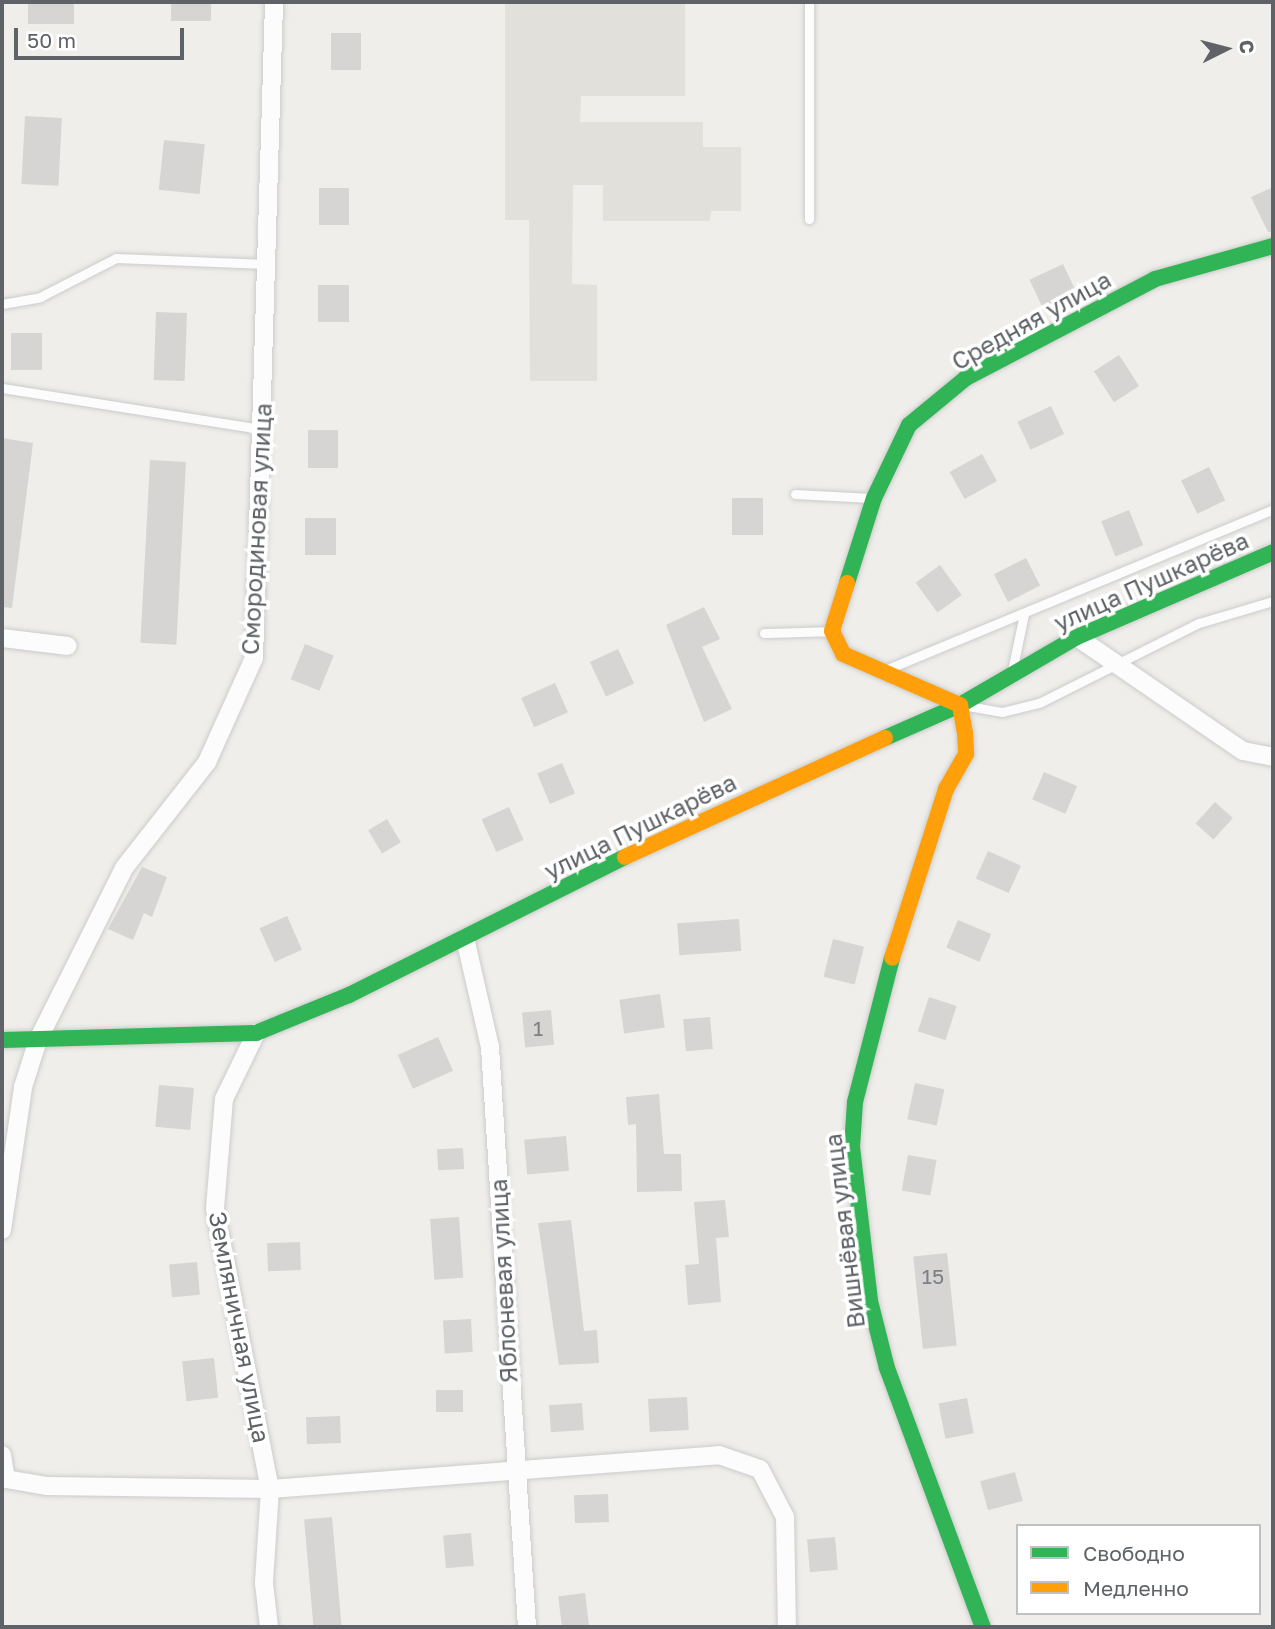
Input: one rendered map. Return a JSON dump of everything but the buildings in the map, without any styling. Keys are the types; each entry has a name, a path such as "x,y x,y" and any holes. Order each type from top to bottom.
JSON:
{"street":[{"name":"Смородиновая улица","path":"2,1230 23,1087 38,1040 124,868 207,762 254,658 274,2"},
{"name":"Средняя улица","path":"832,631 874,498 909,425 966,378 1155,279 1273,246"},
{"name":"улица Пушкарёва","path":"2,1040 256,1033 465,938 693,823 960,705 1011,672 1077,637 1273,552"},
{"path":"832,631 843,654 877,673 960,705"},
{"path":"1077,637 1244,751 1273,757"},
{"path":"2,639 68,646"},
{"name":"Вишнёвая улица","path":"960,705 966,754 946,789 908,896 855,1102 852,1147 870,1301 887,1368 983,1627"},
{"name":"Яблоневая улица","path":"465,938 490,1047 514,1468 527,1627"},
{"name":"Земляничная улица","path":"256,1033 224,1099 215,1209 270,1489 264,1583 269,1627"},
{"path":"2,1455 6,1479 47,1486 270,1489 514,1468 719,1455 760,1469 785,1517 787,1627"}],"lane":[{"path":"809,2 809,219"},
{"path":"2,304 40,298 116,258 266,264"},
{"path":"2,388 261,429"},
{"path":"795,494 874,498"},
{"path":"877,673 1273,509"},
{"path":"960,705 1002,712 1039,703 1199,623 1273,601"},
{"path":"1011,672 1024,614"},
{"path":"764,633 832,631"}],"shaded area":[{"path":"505,2 685,2 685,96 581,96 580,122 703,122 703,147 741,147 741,211 711,211 710,221 603,221 603,185 573,185 572,284 597,285 597,381 530,381 529,220 505,220"}],"traffic: fast":[{"path":"847,583 874,498 909,425 966,378 1155,279 1273,246"},
{"path":"885,738 960,705 1077,637 1273,552"},
{"path":"2,1040 256,1033 349,995 625,857"},
{"path":"892,958 855,1102 852,1147 870,1301 887,1368 983,1627"}],"traffic: slow":[{"path":"847,583 832,631 843,654 960,705 965,732 966,754 946,789 892,958"},
{"path":"625,857 885,738"}]}
